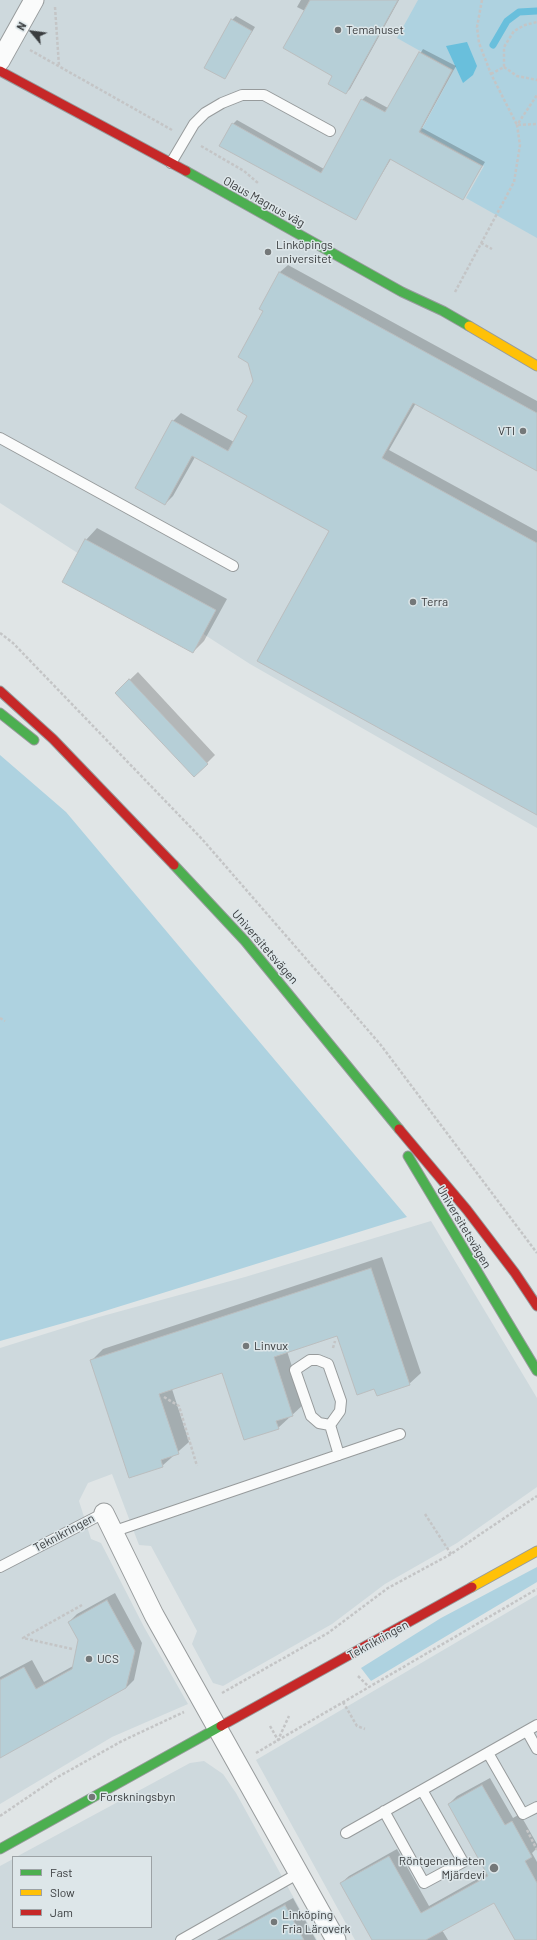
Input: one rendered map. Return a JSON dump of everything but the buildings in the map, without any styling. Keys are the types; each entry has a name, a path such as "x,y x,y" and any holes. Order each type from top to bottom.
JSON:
{"main road":[{"name":"Olaus Magnus väg","path":"0,72 171,163 402,292 443,311 537,366"},
{"name":"Universitetsvägen","path":"0,691 53,739 244,941 319,1029 371,1095 467,1210 515,1273 537,1306"},
{"path":"0,713 44,748"},
{"name":"Universitetsvägen","path":"62,762 132,822"},
{"name":"Universitetsvägen","path":"371,1095 537,1371"},
{"name":"Teknikringen","path":"0,1849 537,1551"}],"street":[{"path":"0,61 34,0"},
{"name":"Teknikringen","path":"104,1512 112,1532 154,1615 336,1940"}],"lane":[{"path":"171,163 185,137 194,124 205,113 222,103 242,95 264,95 330,131"},
{"path":"0,438 233,566"},
{"path":"310,1360 318,1360 328,1364 341,1401 340,1411 330,1425 319,1423 311,1416 295,1370 310,1360"},
{"path":"330,1425 339,1455"},
{"path":"112,1532 400,1434"},
{"name":"Teknikringen","path":"0,1567 104,1512"},
{"path":"346,1833 537,1725"},
{"path":"527,1731 537,1749"},
{"path":"488,1753 524,1814 537,1807"},
{"path":"384,1811 424,1884 463,1862 422,1790"},
{"path":"181,1940 299,1873"}],"path":[{"path":"55,0 60,66"},
{"path":"453,296 514,182 520,145 516,124 491,74 479,42 477,27 482,0"},
{"path":"504,67 504,47 514,31 525,25 537,22"},
{"path":"12,39 244,171 260,185"},
{"path":"491,74 504,67"},
{"path":"504,67 517,76 537,80"},
{"path":"516,124 537,95"},
{"path":"516,124 537,124"},
{"path":"481,243 492,249"},
{"path":"0,633 13,643 202,839 380,1044 537,1253"},
{"path":"0,1018 5,1021"},
{"path":"164,1397 179,1406 197,1466"},
{"path":"0,1816 56,1778 122,1741 204,1703 328,1632 388,1588 451,1554 537,1496"},
{"path":"425,1514 451,1554"},
{"path":"238,1764 537,1589"},
{"path":"72,1650 23,1638 82,1605"},
{"path":"358,1675 369,1687"},
{"path":"343,1702 357,1726 365,1730"},
{"path":"524,1814 524,1826 537,1850"}],"shaded area":[{"name":"Linköpings universitet","path":"0,0 537,0 537,828 250,664 0,503"},
{"path":"418,0 537,0 537,238 466,198 484,166 421,131 454,70 397,38"},
{"path":"0,755 66,812 407,1217 92,1315 0,1341"},
{"path":"431,1221 537,1398 537,1487 457,1543 385,1584 332,1624 223,1686 213,1683 192,1644 197,1631 151,1546 139,1545 112,1474 88,1483 79,1501 91,1539 101,1543 144,1627 188,1704 112,1737 0,1804 0,1348 99,1317 245,1277"},
{"path":"537,1567 537,1582 371,1681 361,1668 441,1618"},
{"path":"537,1595 537,1940 355,1940 256,1760"},
{"path":"204,1761 223,1774 236,1793 317,1940 0,1940 0,1866 12,1860 12,1928 152,1928 152,1856 18,1856 190,1763"}],"water":[{"path":"467,42 477,66 473,75 463,83 446,46"}],"waterway":[{"path":"493,45 507,21 519,12 537,11"}],"traffic: fast":[{"path":"186,171 402,292 443,311 469,326"},
{"path":"0,713 34,740"},
{"path":"174,865 245,941 399,1129"},
{"path":"408,1156 537,1371"},
{"path":"0,1849 221,1726"}],"traffic: slow":[{"path":"469,326 537,366"},
{"path":"472,1587 537,1551"}],"traffic: jam":[{"path":"0,71 186,171"},
{"path":"0,691 53,739 174,865"},
{"path":"399,1129 467,1210 515,1273 537,1306"},
{"path":"221,1726 472,1587"}],"place":[{"name":"Temahuset","path":"338,30"},
{"name":"Linköpings universitet","path":"268,252"},
{"name":"VTI","path":"523,431"},
{"name":"Terra","path":"413,602"},
{"name":"Linvux","path":"246,1346"},
{"name":"UCS","path":"89,1659"},
{"name":"Forskningsbyn","path":"92,1797"},
{"name":"Röntgenenheten Mjärdevi","path":"494,1868"},
{"name":"Linköping Fria Läroverk","path":"274,1922"}]}
